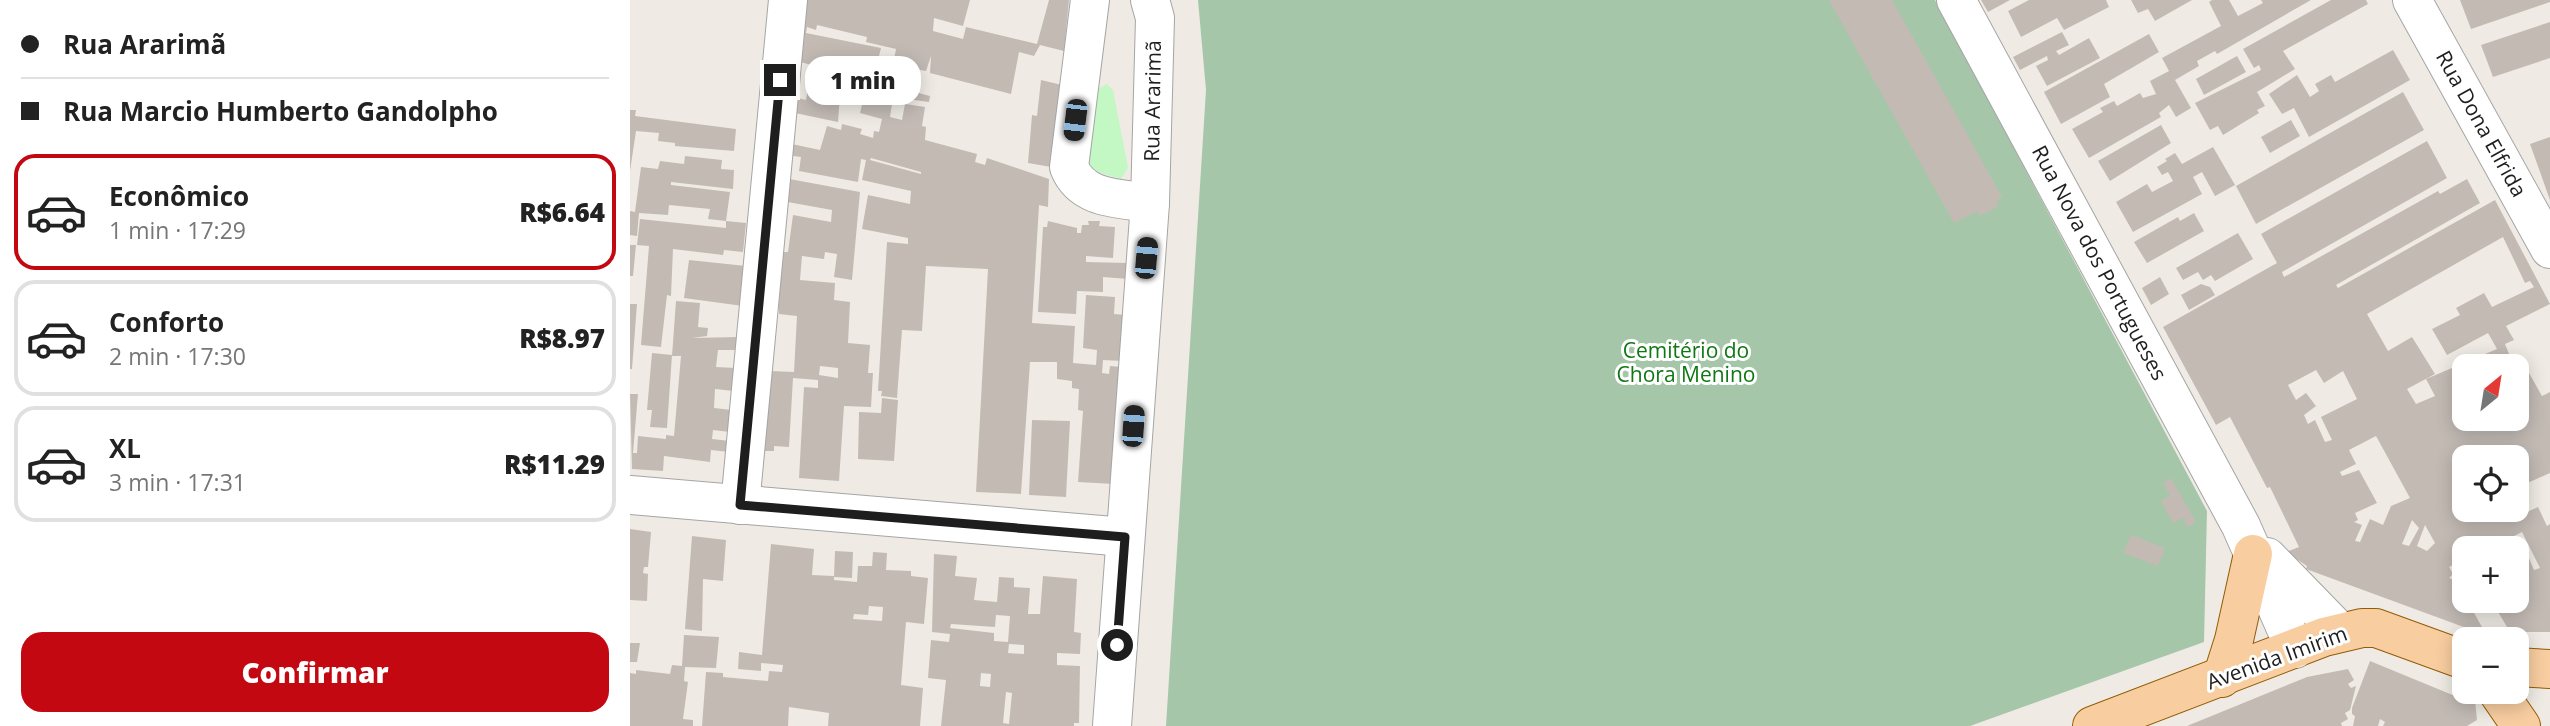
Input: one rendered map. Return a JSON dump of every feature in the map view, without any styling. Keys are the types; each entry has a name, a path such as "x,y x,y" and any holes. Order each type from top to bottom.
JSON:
{"main road":[{"path":"2222,678 2234,640 2247,540"},
{"name":"Avenida Imirim","path":"2092,726 2340,632 2376,628 2452,656"},
{"path":"2529,668 2550,669"},
{"path":"2506,704 2521,726"},
{"path":"2528,726 2550,712"}],"street":[{"path":"740,505 788,0"},
{"path":"1090,0 1069,167 1074,180 1093,194 1150,203"},
{"name":"Rua Ararimã","path":"1111,726 1150,203 1155,18 1150,0"},
{"name":"Rua Nova dos Portugueses","path":"1956,0 2247,540 2295,649"},
{"name":"Rua Dona Elfrida","path":"2412,0 2550,249"},
{"path":"630,495 1125,537"},
{"name":"Rua Nova dos Portugueses","path":"2247,540 2340,632"}],"green space":[{"name":"Cemitério do Chora Menino","path":"1198,0 1935,0 2207,511 2204,642 1970,726 1166,726 1206,90"},
{"path":"1107,84 1113,90 1128,168 1121,179 1091,170 1087,161 1098,89"}],"building":[{"path":"803,0 970,0 963,26 934,18 933,31 963,39 966,27 1037,44 1049,0 1069,0 1064,51 1040,45 1034,56 1019,52 1011,94 930,73 931,56 926,71 893,65 896,49 866,42 867,37 817,25 816,30 807,27 806,33 881,48 875,72 883,73 881,83 930,96 929,102 893,97 890,117 902,120 905,104 925,107 922,126 926,127 925,140 977,154 975,162 985,165 987,158 1049,179 1048,207 1039,205 1032,323 1075,326 1073,363 1096,365 1097,350 1083,348 1086,295 1115,297 1114,314 1126,315 1122,361 1103,360 1102,373 1109,374 1110,366 1121,367 1114,484 1078,482 1083,411 1078,410 1079,389 1072,388 1072,381 1057,379 1057,362 1030,362 1021,494 976,492 988,269 926,266 922,331 902,330 897,398 881,396 882,391 878,391 887,242 908,244 908,238 862,229 868,195 910,204 911,191 862,180 866,160 861,159 858,182 799,171 801,157 786,155 787,143 820,150 827,126 841,130 842,124 862,129 860,134 873,138 874,131 879,132 882,119 860,113 863,101 840,95 838,122 795,113 798,98 806,100 812,65 796,61","holes":["871,158 921,174 870,160"]},
{"path":"1829,0 1892,0 2002,197 1996,201 1999,206 1980,216 1977,211 1954,223"},
{"path":"1981,0 2010,0 1988,12"},
{"path":"2029,0 2106,0 2109,7 2064,30 2057,18 2021,37 2008,11"},
{"path":"2131,0 2192,0 2155,21 2148,9 2138,13"},
{"path":"2229,0 2238,16 2263,3 2261,0 2311,0 2217,54 2215,51 2197,61 2199,66 2175,80 2191,108 2176,117 2169,105 2159,113 2161,117 2089,158 2072,129 2103,112 2100,108 2114,101 2117,106 2140,93 2143,98 2156,94 2150,81 2169,71 2162,58 2221,26 2209,2"},
{"path":"2331,0 2366,0 2368,4 2283,51 2295,69 2257,92 2265,106 2257,110 2259,113 2223,135 2218,126 2210,130 2195,103 2261,70 2259,65 2254,68 2243,49"},
{"path":"2460,0 2550,0 2550,2 2471,29"},
{"path":"2550,22 2550,58 2493,77 2481,45"},
{"path":"2062,32 2069,45 2056,51 2059,55 2089,38 2100,58 2047,86 2036,66 2048,60 2047,56 2020,70 2013,57"},
{"path":"2149,34 2159,52 2104,84 2110,97 2061,124 2044,92"},
{"path":"2393,50 2410,80 2309,137 2294,108 2282,114 2269,94 2297,75 2310,97 2319,91 2315,84 2331,75 2335,82"},
{"path":"2237,56 2246,72 2204,95 2196,79"},
{"path":"1041,80 1062,85 1051,167 1028,163 1032,115 1037,116"},
{"path":"2403,92 2424,130 2256,224 2236,186"},
{"path":"630,110 636,110 635,116 736,129 734,151 675,146 675,143 658,141 659,133 636,131 630,171"},
{"path":"2291,120 2300,136 2270,153 2261,137"},
{"path":"2161,125 2171,143 2110,181 2098,161"},
{"path":"2550,137 2550,200 2530,144"},
{"path":"2427,141 2447,178 2282,272 2284,277 2438,191 2440,194 2467,179 2480,203 2336,285 2338,288 2495,200 2550,304 2506,326 2514,340 2505,344 2509,354 2485,354 2497,349 2488,333 2447,355 2432,329 2460,315 2456,308 2484,293 2492,307 2534,287 2530,281 2525,283 2503,237 2367,314 2388,351 2412,337 2435,374 2407,389 2416,404 2435,396 2426,379 2452,368 2452,431 2529,431 2529,373 2542,396 2550,392 2550,473 2529,482 2529,445 2452,445 2452,522 2529,522 2529,511 2538,507 2547,526 2550,524 2550,632 2529,632 2529,627 2507,627 2499,613 2529,613 2529,558 2534,570 2540,568 2529,546 2529,536 2524,536 2522,532 2514,536 2452,536 2452,565 2449,567 2452,575 2449,578 2452,579 2452,613 2474,613 2482,627 2464,627 2306,569 2307,566 2286,552 2299,547 2270,487 2267,488 2230,417 2216,425 2163,327 2277,263 2261,234","holes":["2316,370 2324,383 2343,371 2357,399 2321,417 2332,440 2325,442 2315,420 2308,424 2304,415 2316,406 2306,393 2296,400 2288,385","2376,436 2410,498 2391,506 2383,525 2370,519 2360,542 2355,541 2362,525 2354,522 2358,520 2355,513 2377,503 2359,470 2342,476 2340,472 2356,464 2349,450","2412,520 2419,528 2409,546 2402,544","2425,525 2435,543 2427,551 2417,546"]},
{"path":"2213,147 2235,185 2215,196 2202,172 2193,177 2202,194 2133,232 2116,202 2147,184 2152,192 2173,181 2168,172 2162,175 2157,167 2175,153 2182,164"},
{"path":"685,156 722,160 721,169 734,170 733,189 671,182 671,185 730,192 726,221 708,219 710,209 669,205 668,215 639,213 637,236 630,235 630,211 635,212 641,167 658,169 660,161 684,164"},
{"path":"784,178 860,192 852,280 834,277 837,254 825,252 824,259 802,256 800,280 835,283 834,300 850,302 848,343 870,345 868,373 873,373 871,407 844,406 839,481 799,478 804,387 818,388 818,380 793,378 789,447 774,446 774,451 765,451 770,371 794,372 797,316 779,314 783,252 788,252 793,215 831,222 832,210 782,201","holes":["820,366 838,368 838,378 819,375"]},
{"path":"2194,213 2204,231 2147,263 2134,242 2178,217 2180,221"},
{"path":"640,219 726,228 726,221 746,223 743,252 724,250 723,255 673,249 671,296 667,295 661,347 641,345 649,246 637,245"},
{"path":"1048,221 1077,228 1077,233 1081,233 1082,225 1089,225 1088,221 1100,221 1099,226 1115,227 1113,258 1086,256 1086,262 1129,263 1128,279 1103,277 1103,292 1077,291 1076,314 1038,312 1043,227 1047,227"},
{"path":"2238,233 2253,259 2215,281 2211,275 2203,280 2198,272 2183,280 2176,268"},
{"path":"630,245 636,245 633,276 630,276"},
{"path":"689,260 746,266 743,306 684,298"},
{"path":"2160,277 2169,294 2151,305 2142,288"},
{"path":"2201,284 2210,287 2215,295 2189,310 2181,295"},
{"path":"676,301 700,303 698,327 708,328 707,336 692,338 738,337 737,350 718,350 716,367 736,368 734,391 715,389 714,408 732,410 730,432 713,430 712,439 730,441 729,452 711,450 710,462 664,456 663,471 632,469 630,394 638,394 633,453 637,453 638,436 666,439 666,435 674,436 681,356 672,356"},
{"path":"630,304 637,304 632,369 630,369"},
{"path":"652,353 672,355 667,428 650,427 652,410 647,410"},
{"path":"882,398 898,400 894,461 858,459 859,412 881,413"},
{"path":"1032,420 1070,421 1066,497 1029,495"},
{"path":"2171,478 2196,522 2187,527 2183,518 2173,523 2161,501 2170,496 2163,483"},
{"path":"630,529 651,532 648,567 644,567 643,573 648,574 647,601 630,600"},
{"path":"2131,535 2165,548 2158,566 2123,553"},
{"path":"692,536 726,540 723,581 703,579 702,631 685,629"},
{"path":"771,544 814,549 812,575 834,576 834,580 857,582 858,566 872,566 873,552 887,553 886,570 911,571 911,576 928,578 924,624 906,622 901,685 923,688 920,726 828,726 829,713 789,707 788,726 702,726 706,672 723,673 723,677 768,681 769,671 782,672 783,665 761,663 761,671 738,669 739,652 762,655","holes":["869,606 883,607 882,621 853,619 854,614 868,615"]},
{"path":"835,551 853,552 852,578 834,577"},
{"path":"934,554 957,556 955,576 977,578 974,600 997,602 999,577 1014,578 1014,587 1030,588 1028,614 1040,614 1043,576 1077,579 1074,632 1081,633 1080,654 1057,653 1057,665 1080,666 1079,723 1074,723 1074,726 941,726 946,680 928,678 931,640 949,642 950,634 932,632","holes":["996,615 1010,616 1008,642 994,641 994,633 950,628 951,624 995,627","1009,644 1024,645 1024,654 1008,653","981,673 991,674 990,687 980,686","1006,692 1012,693 1009,724 1003,723"]},
{"path":"684,635 719,637 716,668 685,667 684,681 688,682 683,719 693,720 693,726 630,726 630,673 636,674 636,670 670,674 672,665 682,666"},
{"path":"630,643 640,643 637,662 630,662"},
{"path":"2370,661 2452,695 2452,704 2475,704 2477,720 2467,726 2383,726 2385,722 2380,719 2378,726 2353,726 2355,716 2352,714"},
{"path":"2348,669 2354,680 2348,684 2351,688 2356,686 2350,710 2345,713 2348,719 2341,723 2342,726 2187,726 2307,677"}],"route":[{"path":"780,80 740,505 1125,537 1117,645"}]}
